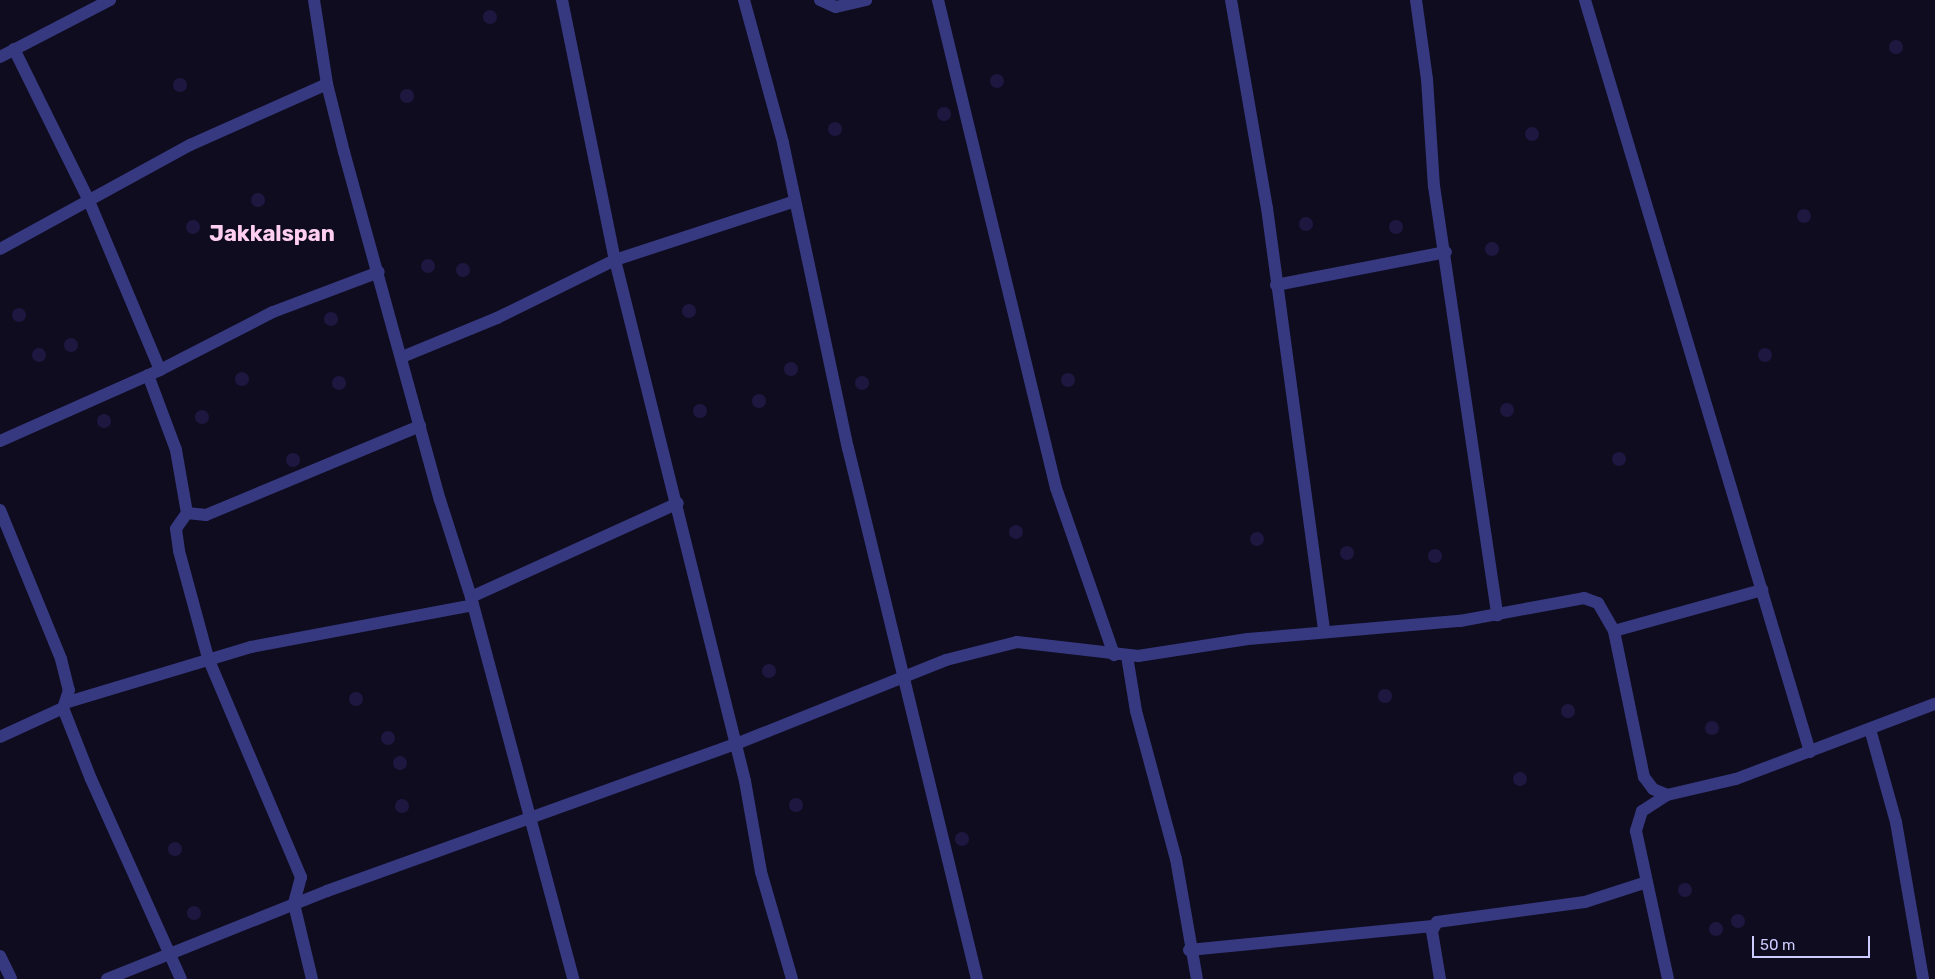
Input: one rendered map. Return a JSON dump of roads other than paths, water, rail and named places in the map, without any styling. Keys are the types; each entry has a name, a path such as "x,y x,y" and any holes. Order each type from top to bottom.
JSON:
{"street":[{"path":"0,56 110,0"},
{"path":"314,0 328,84 420,426 472,601 532,818 573,979"},
{"path":"562,0 615,260 678,502 736,744 749,799 755,847 792,979"},
{"path":"744,0 795,201 848,448 906,677 977,979"},
{"path":"820,0 836,8 866,0"},
{"path":"938,0 1056,488 1114,655"},
{"path":"1231,0 1252,103 1324,632"},
{"path":"1416,0 1427,79 1429,147 1446,252 1497,615"},
{"path":"1584,0 1810,752"},
{"path":"14,49 89,201 154,373 176,450 187,513 176,529 179,552 208,658 301,877 294,904 312,979"},
{"path":"0,248 190,145 328,84"},
{"path":"402,357 497,318 615,260 795,201"},
{"path":"1276,285 1446,252"},
{"path":"0,441 154,373 272,312 379,272"},
{"path":"187,513 206,515 420,426"},
{"path":"0,737 66,705 208,658 472,601 678,502"},
{"path":"0,510 61,659 66,705 90,779 180,979"},
{"path":"1614,631 1762,590"},
{"path":"107,979 294,904 736,744 970,652 1017,642 1127,656 1324,632 1497,615 1584,598 1598,604 1614,631 1644,777 1653,789 1667,795"},
{"path":"1127,656 1136,711 1176,859 1189,950 1197,979"},
{"path":"1668,979 1636,832 1637,817 1667,795 1736,779 1935,704"},
{"path":"1870,729 1896,822 1923,979"},
{"path":"1189,950 1432,926 1441,921 1585,902 1647,882"},
{"path":"1432,926 1440,979"},
{"path":"0,956 11,979"}],"district":[{"name":"Jakkalspan","path":"272,234"}]}
